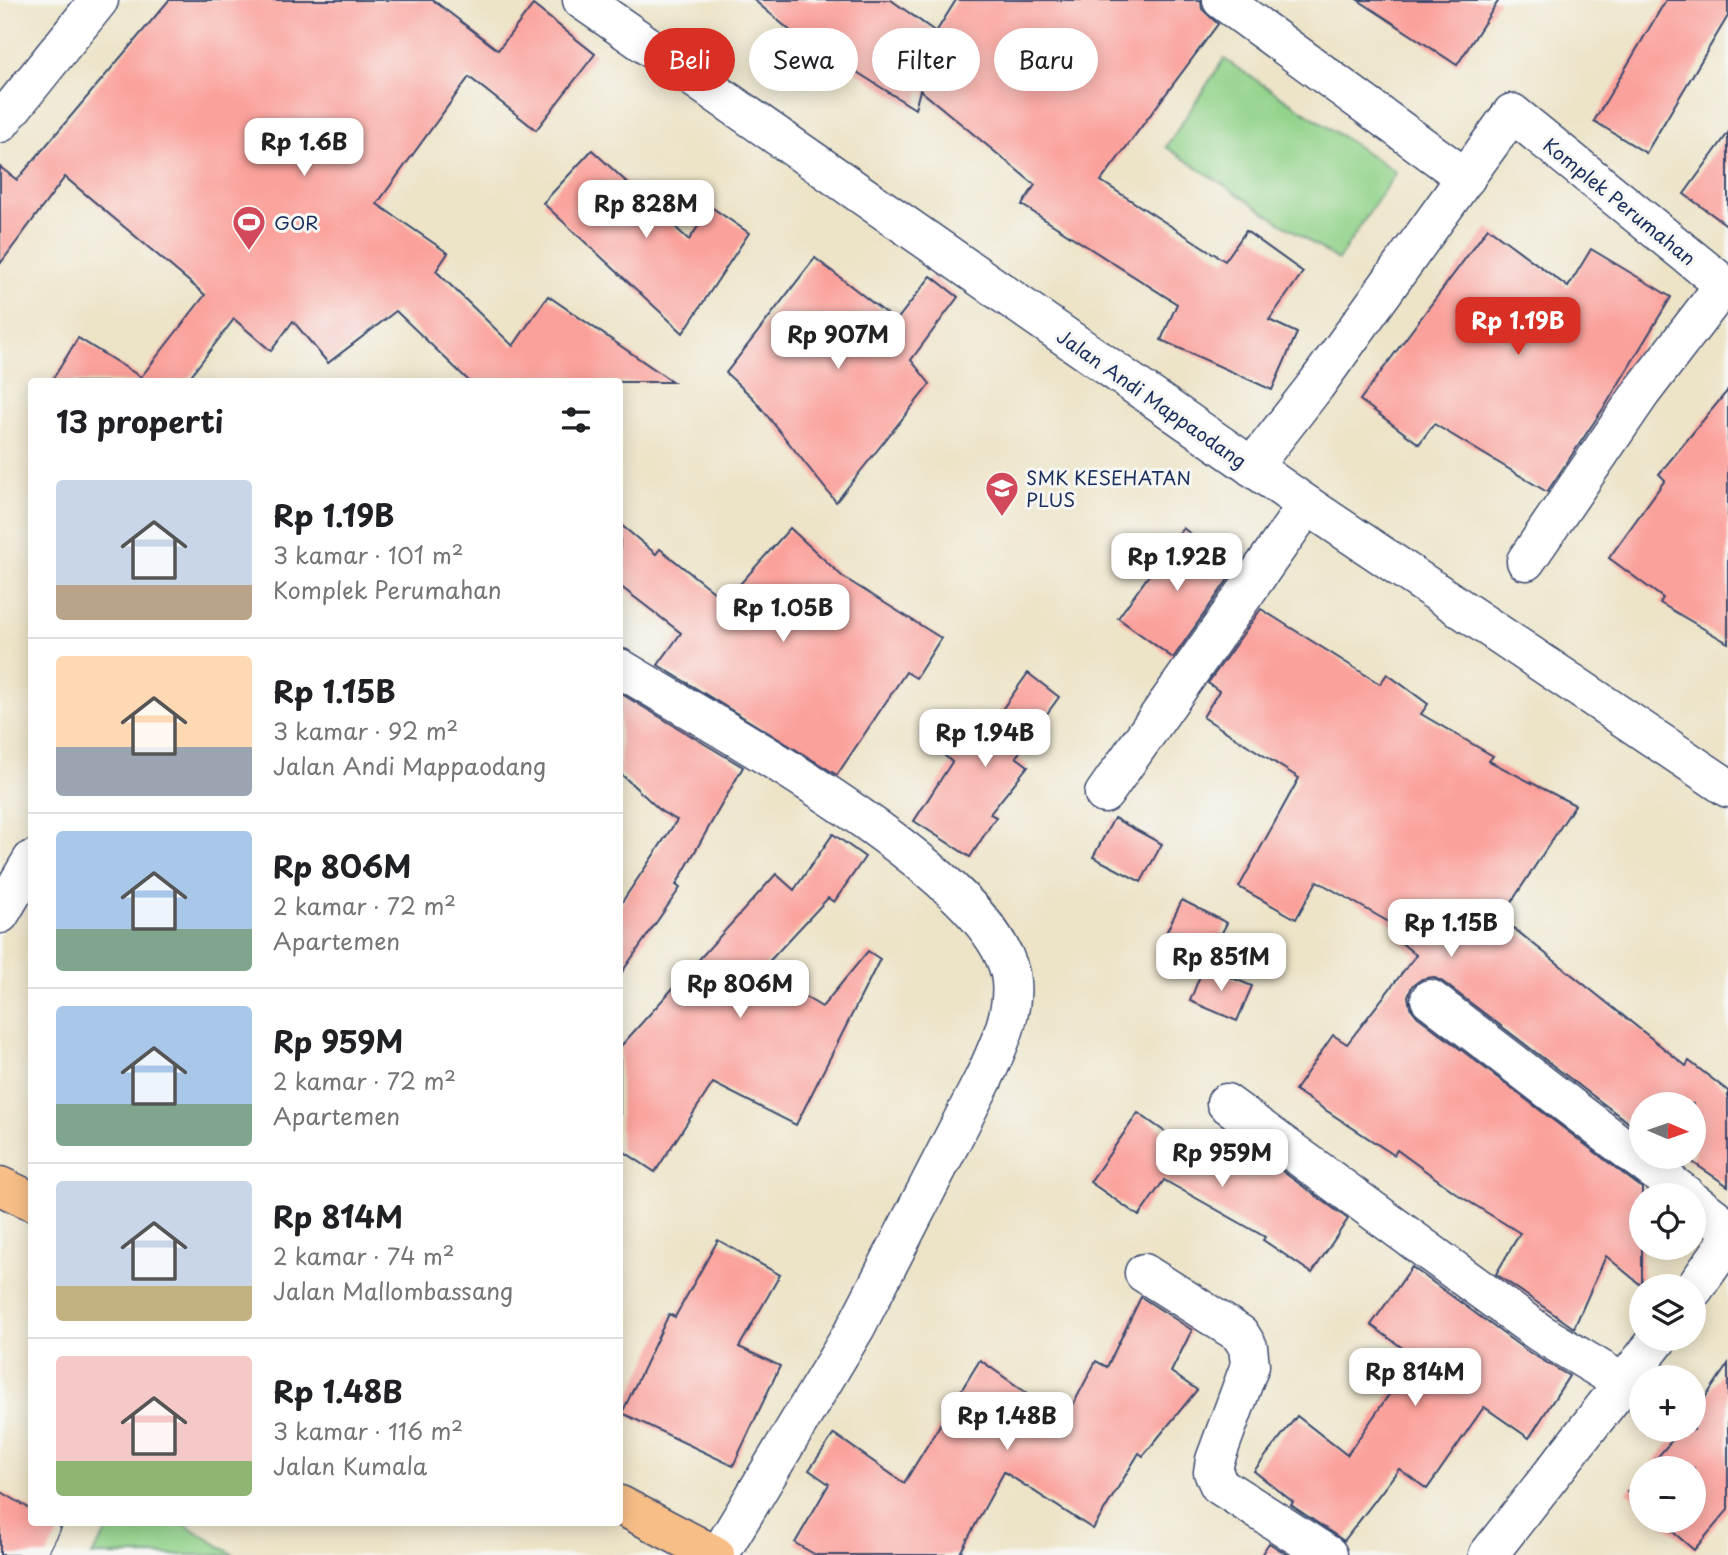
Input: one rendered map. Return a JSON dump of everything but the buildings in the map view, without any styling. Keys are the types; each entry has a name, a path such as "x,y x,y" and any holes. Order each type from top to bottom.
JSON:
{"main road":[{"path":"0,1186 28,1199"},
{"path":"623,1507 717,1555"}],"street":[{"path":"0,123 99,0"},
{"name":"Jalan Andi Mappaodang","path":"582,0 1307,505 1728,788"},
{"path":"1222,0 1466,178 1316,385 1252,467"},
{"name":"Komplek Perumahan","path":"1466,178 1512,113 1726,286"},
{"path":"1526,561 1641,393 1726,286"},
{"path":"1104,794 1307,505"},
{"path":"623,670 889,836 966,903 999,945 1010,975 1009,1013 999,1046 983,1080 856,1327 717,1555"},
{"path":"0,914 28,867"},
{"path":"1430,999 1670,1183"},
{"path":"1226,1103 1540,1334 1625,1384"},
{"path":"1706,1211 1728,1228"},
{"path":"1705,1274 1728,1241"},
{"path":"1144,1273 1240,1334 1248,1347 1250,1365 1214,1460 1213,1472 1219,1485 1328,1555"},
{"path":"1488,1555 1649,1351"}],"green space":[{"path":"1224,59 1396,172 1338,260 1166,147"},
{"path":"110,1526 187,1526 234,1555 92,1555"}],"place":[{"name":"GOR","path":"249,252"},
{"name":"SMK KESEHATAN PLUS","path":"1002,518"}]}
